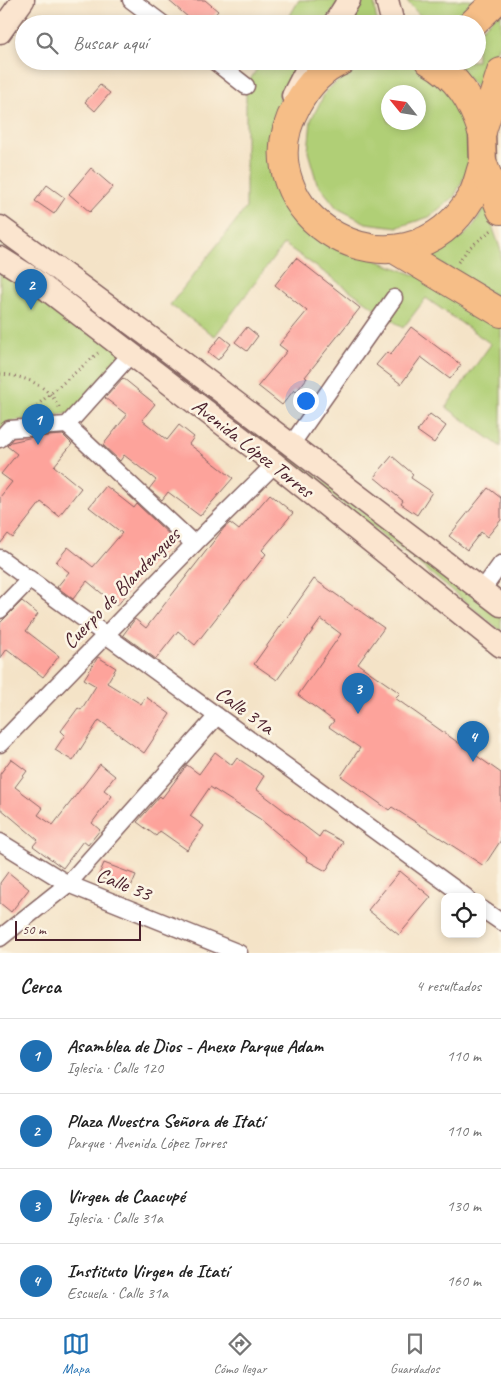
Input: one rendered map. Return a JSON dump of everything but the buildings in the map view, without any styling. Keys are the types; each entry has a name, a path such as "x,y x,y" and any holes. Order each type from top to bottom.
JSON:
{"highway":[{"path":"481,15 497,0"},
{"path":"327,70 309,86 289,122 286,136 286,169 294,193 307,214 325,230 346,242 370,249 394,249 426,240 453,222 472,195 482,164"},
{"path":"443,70 459,84 474,106 482,131"},
{"path":"482,131 501,72"},
{"path":"482,164 501,210"},
{"path":"394,249 501,313"}],"main road":[{"path":"0,32 23,0"},
{"path":"340,15 349,0"},
{"path":"387,0 391,15"},
{"path":"289,122 288,110 307,70"},
{"path":"482,131 482,164"},
{"name":"Avenida López Torres","path":"0,227 501,605"},
{"name":"Avenida López Torres","path":"0,258 32,278 276,464 501,646"}],"street":[{"path":"132,0 151,15"},
{"path":"226,70 246,86"},
{"path":"291,445 394,298"},
{"path":"5,434 67,425 132,354"},
{"path":"67,425 194,544"},
{"name":"Cuerpo de Blandengues","path":"0,744 194,544 276,464"},
{"name":"Calle 31a","path":"0,558 460,893"},
{"path":"482,590 501,564"},
{"path":"0,610 30,579"},
{"path":"0,938 68,884 217,716"},
{"name":"Calle 33","path":"0,842 68,884 239,953"},
{"path":"486,912 501,922"}],"path":[{"path":"447,280 469,248 501,224"},
{"path":"5,434 113,340"},
{"path":"0,374 22,376 54,396 67,425"}],"green space":[{"path":"299,0 340,0 331,15 290,15"},
{"path":"362,0 374,0 376,15 352,15"},
{"path":"406,0 474,0 456,15 420,15"},
{"path":"501,10 501,39 481,92 460,70 486,70 486,25"},
{"path":"256,70 296,70 280,96 278,166 357,253 444,286 501,319 501,447 446,407 491,344 426,298 403,328 284,244 215,336 170,305 246,208 246,86"},
{"path":"425,70 443,80 473,136 469,168 454,197 429,217 398,227 366,223 337,208 317,183 308,152 311,120 326,91 351,71"},
{"path":"485,205 501,251 501,299 428,256 456,241 469,231 480,216"},
{"path":"0,233 501,617 501,631 412,558 267,445 0,244"},
{"path":"0,268 123,352 72,413 7,422 0,430"}],"place":[{"name":"Plaza Nuestra Señora de Itatí","path":"31,310"},
{"name":"Asamblea de Dios - Anexo Parque Adam","path":"38,445"},
{"name":"Virgen de Caacupé","path":"358,714"},
{"name":"Instituto Virgen de Itatí","path":"473,762"}]}
